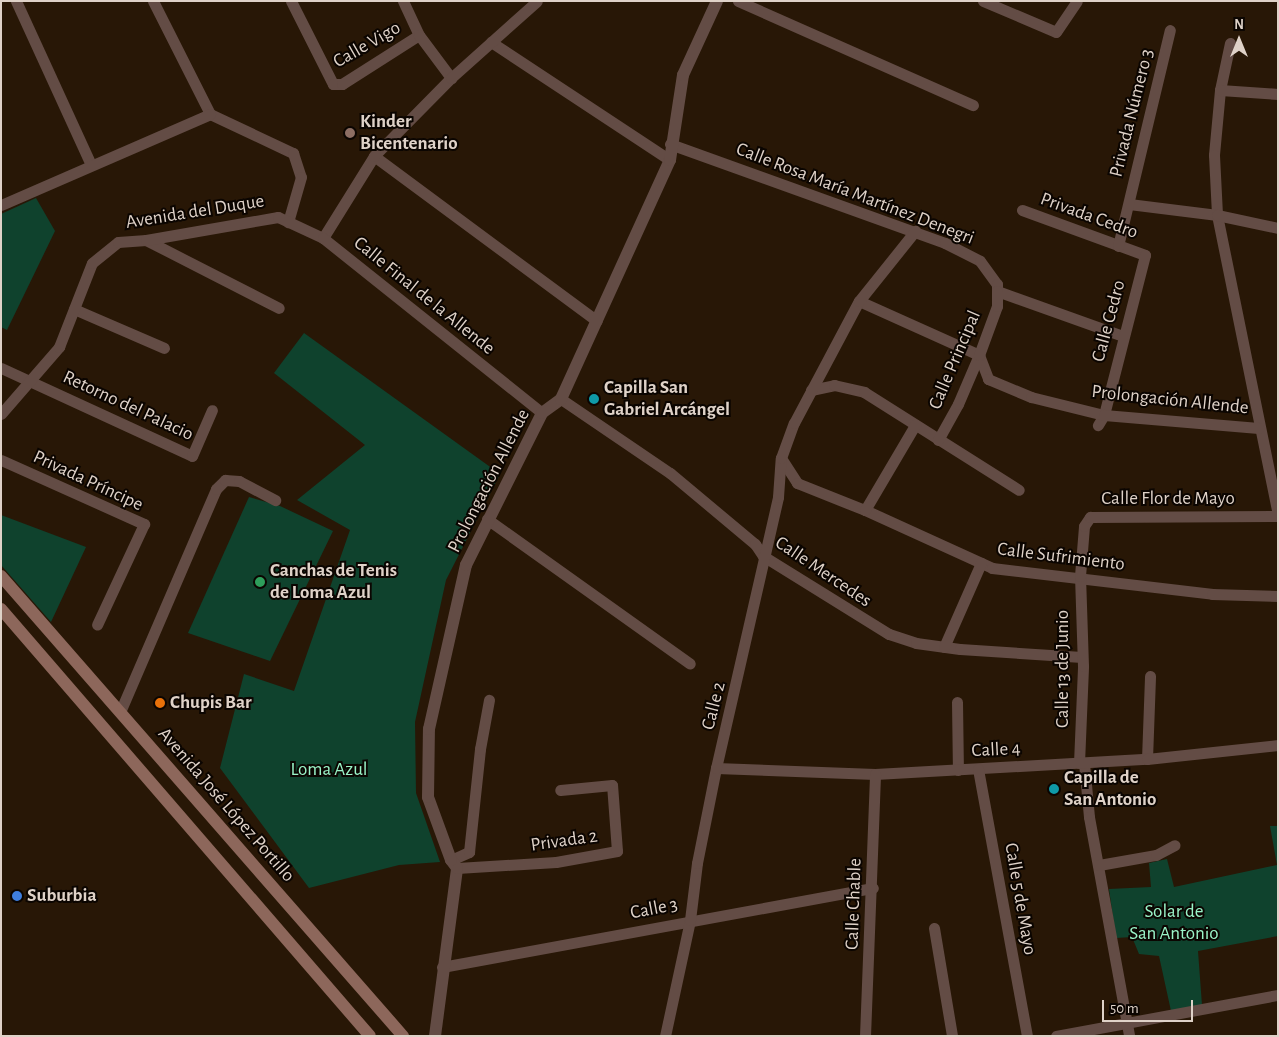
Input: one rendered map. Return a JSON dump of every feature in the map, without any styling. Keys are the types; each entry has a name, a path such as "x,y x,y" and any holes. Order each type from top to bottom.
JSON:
{"main road":[{"name":"Avenida José López Portillo","path":"1,576 403,1036"},
{"path":"1,609 370,1036"}],"street":[{"path":"16,1 91,165"},
{"path":"153,1 210,114 293,154 301,177 283,219"},
{"name":"Calle Vigo","path":"291,1 332,84 342,84 419,35"},
{"path":"403,1 419,35 451,78"},
{"path":"323,238 374,156 451,78 491,42 525,6 537,1"},
{"name":"Prolongación Allende","path":"435,1036 454,864 428,797 429,729 466,564 542,413 561,399 670,160 670,144 683,75 718,1"},
{"path":"738,1 972,105"},
{"path":"983,1 1056,32 1077,1"},
{"name":"Privada Número 3","path":"1118,246 1170,30"},
{"path":"491,42 670,160"},
{"name":"Prolongación Allende","path":"1230,43 1220,90 1214,155 1217,215 1258,428 1278,515"},
{"path":"1220,90 1278,94"},
{"path":"1,205 210,114"},
{"name":"Calle Rosa María Martínez Denegri","path":"670,144 915,232 980,261 997,284 997,291"},
{"path":"374,156 596,321"},
{"path":"1129,204 1217,215 1278,228"},
{"name":"Privada Cedro","path":"1022,210 1145,255"},
{"name":"Calle Final de la Allende","path":"283,219 323,238 542,413"},
{"name":"Avenida del Duque","path":"1,414 59,347 92,263 118,242 146,240 283,219"},
{"name":"Calle 2","path":"665,1036 690,920 697,862 716,768 755,608 763,556 778,497 781,458 811,390 836,350 859,301 915,232"},
{"path":"146,240 279,308"},
{"name":"Calle Cedro","path":"1101,420 1145,255"},
{"path":"997,291 1123,336"},
{"name":"Calle Principal","path":"938,440 958,404 979,355 998,306 997,291"},
{"path":"859,301 979,355"},
{"path":"74,309 164,348"},
{"name":"Prolongación Allende","path":"979,355 988,378 1031,397 1101,420 1258,428"},
{"path":"1,368 31,381"},
{"name":"Retorno del Palacio","path":"31,381 192,456 212,410"},
{"path":"811,390 834,385 864,392 1019,490"},
{"name":"Calle Mercedes","path":"561,399 670,473 754,544 763,556 889,634 944,647 1082,657"},
{"name":"Calle Principal","path":"865,510 915,425"},
{"name":"Calle Sufrimiento","path":"781,458 798,483 865,510 992,568 1080,576 1212,594 1278,596"},
{"name":"Privada Príncipe","path":"1,460 144,524 97,625"},
{"path":"120,712 216,489 225,480 239,481 275,500"},
{"name":"Calle Flor de Mayo","path":"1080,576 1084,526 1090,517 1278,515"},
{"path":"487,519 690,664"},
{"path":"944,647 981,562"},
{"name":"Calle 13 de Junio","path":"1080,576 1082,763 1089,817 1129,1036"},
{"path":"1147,759 1150,676"},
{"path":"454,864 469,852 480,749 489,700"},
{"path":"957,702 958,770"},
{"name":"Calle 4","path":"716,768 875,774 1147,759 1278,745"},
{"name":"Calle 5 de Mayo","path":"978,768 1027,1036"},
{"name":"Calle Chable","path":"865,1036 873,888 875,774"},
{"name":"Privada 2","path":"454,864 556,862 618,851 612,785 560,790"},
{"path":"1099,865 1156,855 1175,845"},
{"name":"Calle 3","path":"442,968 690,920 873,888"},
{"path":"934,928 952,1036"},
{"path":"1056,1036 1278,995"}],"green space":[{"path":"36,198 55,231 7,330 1,327 1,214"},
{"name":"Loma Azul","path":"304,333 500,474 446,580 415,722 416,793 440,862 399,865 309,888 220,768 244,674 294,691 350,530 297,500 365,445 274,373"},
{"name":"Canchas de Tenis de Loma Azul","path":"249,497 280,506 333,531 270,661 188,633"},
{"path":"1,515 86,547 51,622 1,565"},
{"name":"Solar de San Antonio","path":"1270,826 1278,826 1278,936 1198,951 1202,1005 1171,1011 1159,956 1139,954 1132,937 1116,938 1109,889 1151,887 1149,863 1167,859 1174,887 1277,865"}],"place":[{"name":"Kinder Bicentenario","path":"350,133"},
{"name":"Capilla San Gabriel Arcángel","path":"594,399"},
{"name":"Canchas de Tenis de Loma Azul","path":"260,582"},
{"name":"Chupis Bar","path":"160,703"},
{"name":"Capilla de San Antonio","path":"1054,789"},
{"name":"Suburbia","path":"17,896"}]}
